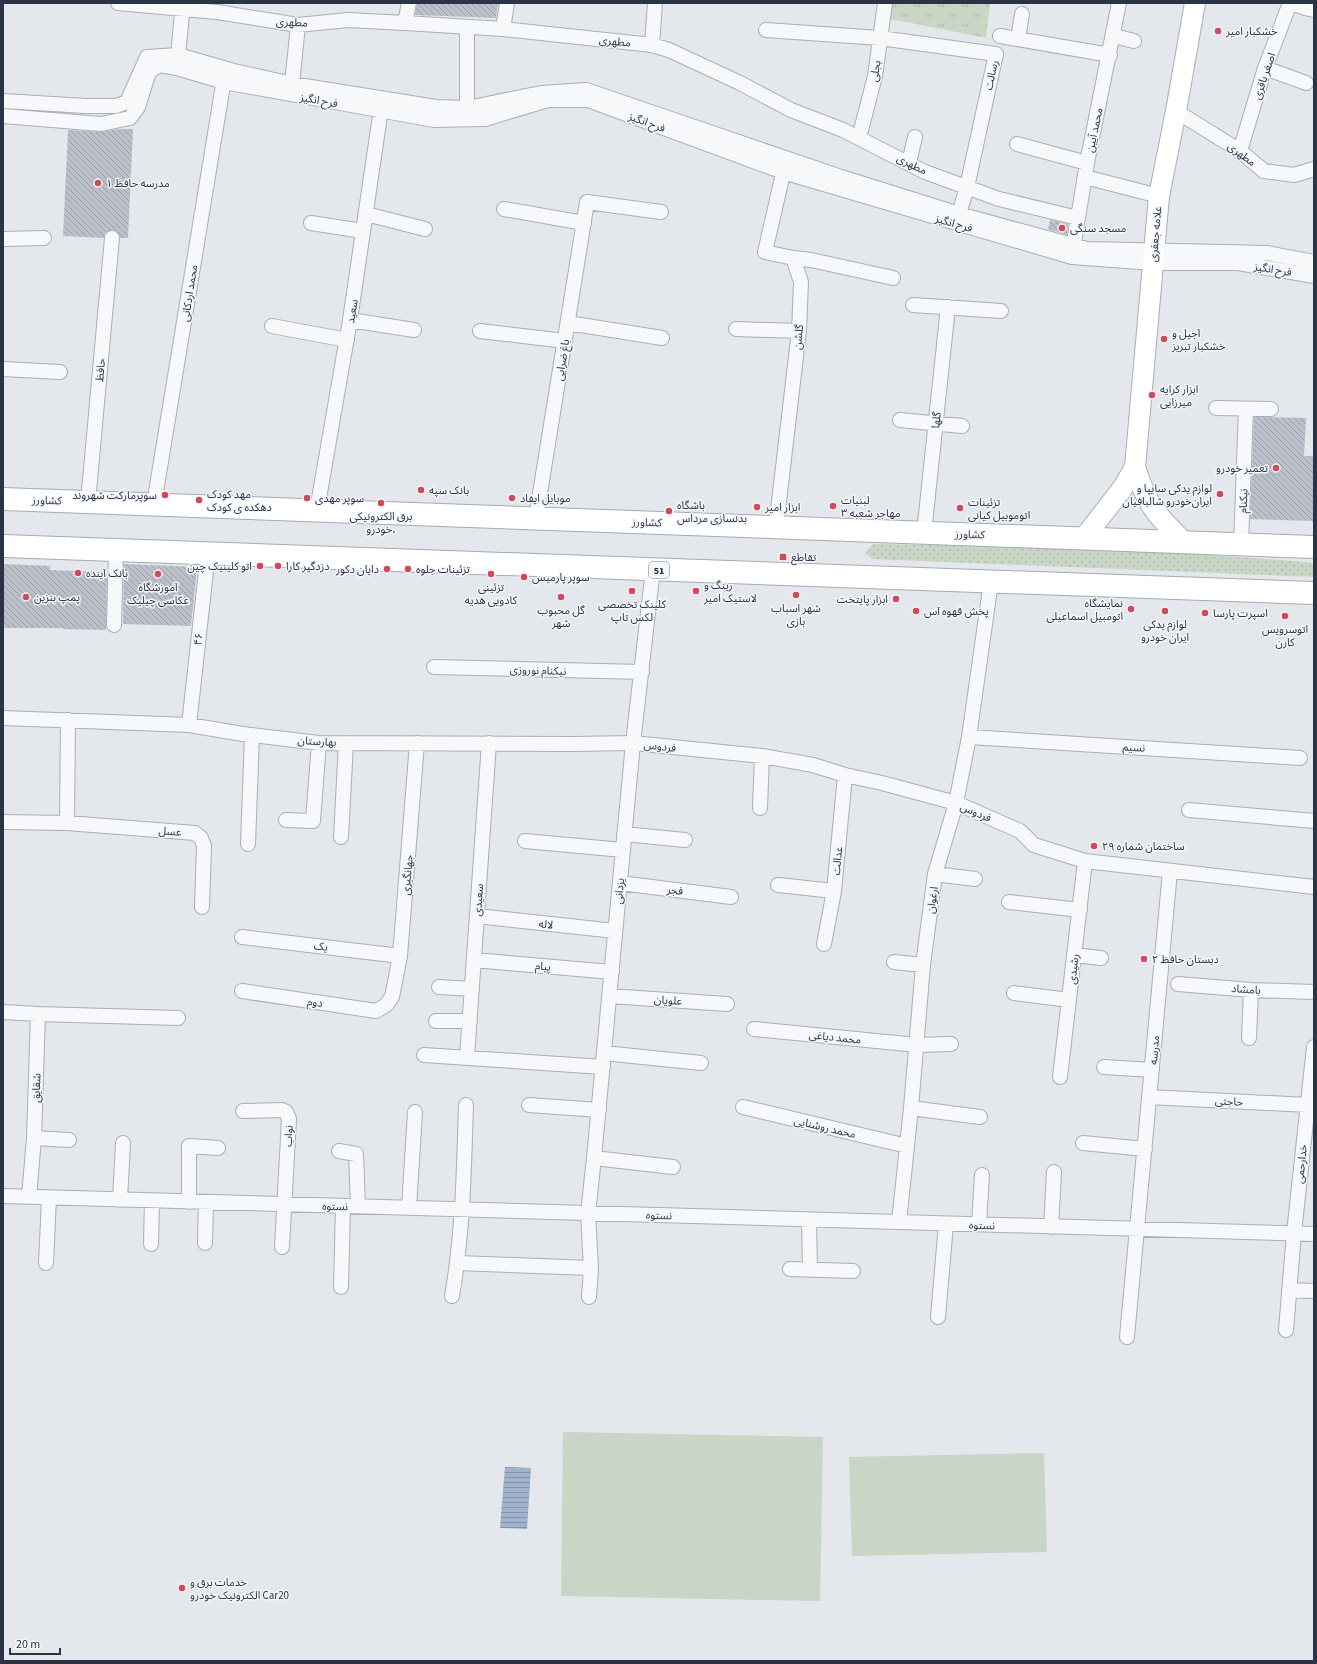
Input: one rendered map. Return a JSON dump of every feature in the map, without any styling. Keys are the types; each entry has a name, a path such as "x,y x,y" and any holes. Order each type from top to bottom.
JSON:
{"main road":[{"name":"علامه جعفری","path":"1184,542 1159,518 1149,504 1142,490 1135,467 1159,196 1195,3"},
{"name":"علامه جعفری","path":"1084,538 1122,489 1135,467"},
{"name":"کشاورز","path":"3,499 1314,547"},
{"name":"51","path":"3,546 1314,593"}],"street":[{"name":"مطهری","path":"118,3 182,6 298,25 348,20 405,23 503,29 652,45 669,50 740,83 791,110 843,130 925,172 999,199 1078,218"},
{"path":"405,23 409,3"},
{"path":"503,29 507,3"},
{"path":"652,45 654,3"},
{"name":"بجلی","path":"859,138 871,96 885,3"},
{"name":"محمد آیین","path":"1073,251 1087,162 1114,36 1119,3"},
{"path":"1291,3 1314,10"},
{"name":"اصغر باقری","path":"1240,151 1265,68 1291,3"},
{"path":"178,55 182,6"},
{"path":"1018,39 1022,14"},
{"path":"292,84 298,25"},
{"path":"467,27 467,108"},
{"path":"766,30 880,38"},
{"path":"1000,36 1110,55"},
{"path":"1114,36 1134,41"},
{"name":"رسالت","path":"880,38 996,54 967,187"},
{"path":"3,101 86,106 116,106 127,102 147,57 178,55 225,74 292,84 382,105 467,108 542,93 586,90 784,167 959,214 1073,251 1087,249 1153,256 1267,253 1314,262"},
{"name":"فرح انگیز","path":"3,116 101,124 130,118 138,107 149,72 159,66 225,74 382,105 434,120 485,119 548,100 588,100 784,167 1073,251"},
{"path":"1265,68 1306,83"},
{"name":"محمد اردکانی","path":"154,504 225,74"},
{"name":"سعید","path":"317,510 347,340 382,105"},
{"name":"مطهری","path":"1176,111 1240,151 1264,171 1294,175 1314,169"},
{"path":"909,163 915,136"},
{"path":"1017,144 1087,162"},
{"path":"784,167 765,252 811,260 893,278"},
{"path":"1085,177 1159,196"},
{"path":"959,214 967,187"},
{"name":"باغ ضرایی","path":"536,518 587,202 661,212"},
{"path":"504,209 584,223"},
{"path":"366,214 426,229"},
{"path":"311,223 364,231"},
{"path":"3,239 44,238"},
{"name":"حافظ","path":"88,502 112,238"},
{"name":"فرح انگیز","path":"1153,256 1238,263 1314,276"},
{"name":"گلشن","path":"776,527 799,331 801,282 793,258"},
{"path":"912,305 1001,311"},
{"name":"گلها","path":"924,532 948,307"},
{"path":"350,320 414,330"},
{"path":"568,323 662,338"},
{"path":"272,326 347,340"},
{"path":"736,329 799,331"},
{"path":"480,331 565,341"},
{"path":"3,369 60,372"},
{"path":"1216,408 1271,409"},
{"name":"نیکنام","path":"1241,544 1246,409"},
{"path":"900,420 936,422 962,426"},
{"path":"114,625 116,550"},
{"name":"۴۶","path":"189,726 208,553"},
{"name":"یزدانی","path":"590,1297 591,1268 588,1213 633,743 653,569"},
{"name":"ارغوان","path":"899,1222 917,1045 923,965 935,874 956,803 969,737 991,582"},
{"name":"نیکنام نوروزی","path":"434,667 642,672"},
{"name":"بهارستان","path":"3,718 189,726 252,735 319,742 633,743"},
{"path":"3,822 67,823 68,720"},
{"path":"248,844 252,735"},
{"name":"نسیم","path":"969,737 1300,758"},
{"path":"286,820 313,821 319,742"},
{"path":"341,837 346,742"},
{"name":"جهانگیری","path":"386,1005 392,997 400,956 417,743"},
{"name":"سعیدی","path":"467,1057 489,743"},
{"name":"فردوس","path":"633,743 762,756 813,765 845,775 882,783 956,803 1020,831 1034,845 1085,861 1314,887"},
{"path":"760,808 762,756"},
{"name":"عدالت","path":"778,885 834,891 845,775"},
{"path":"1189,810 1314,821"},
{"name":"عسل","path":"67,823 195,833 201,838 204,846 202,907"},
{"path":"624,834 685,840"},
{"path":"525,841 623,850"},
{"name":"رشیدی","path":"1060,1077 1085,861"},
{"name":"مدرسه","path":"1127,1337 1170,871"},
{"path":"935,874 975,879"},
{"name":"فجر","path":"620,883 731,897"},
{"path":"824,944 834,891"},
{"path":"1009,902 1080,910"},
{"name":"لاله","path":"477,916 615,931"},
{"name":"یک","path":"242,937 400,956"},
{"path":"1074,955 1101,958"},
{"name":"پیام","path":"474,960 612,972"},
{"path":"894,962 923,965"},
{"name":"بامشاد","path":"1178,984 1251,990 1314,992"},
{"path":"439,987 472,989"},
{"path":"1249,1038 1251,990"},
{"name":"دوم","path":"242,991 376,1011 386,1005"},
{"path":"1014,992 1069,1000"},
{"name":"علویان","path":"609,996 727,1004"},
{"path":"3,1012 178,1018"},
{"name":"شقایق","path":"29,1197 34,1138 38,1014"},
{"path":"436,1020 470,1020"},
{"name":"محمد دیاغی","path":"754,1029 917,1045 951,1044"},
{"name":"خدارحمی","path":"1286,1330 1294,1233 1309,1113 1314,1047"},
{"path":"604,1053 701,1063"},
{"path":"424,1055 602,1068"},
{"path":"1104,1067 1152,1070"},
{"name":"حاجتی","path":"1150,1097 1309,1113"},
{"path":"452,1296 458,1263 462,1210 466,1105"},
{"path":"529,1105 599,1110"},
{"name":"محمد روشنایی","path":"743,1108 907,1146"},
{"path":"911,1108 980,1117"},
{"name":"نواب","path":"242,1111 282,1110 286,1112 289,1119 284,1204"},
{"path":"409,1208 415,1112"},
{"path":"34,1138 69,1140"},
{"path":"120,1200 123,1143"},
{"path":"1083,1143 1145,1149"},
{"path":"189,1202 189,1146 218,1148"},
{"path":"339,1151 356,1154 358,1206"},
{"path":"594,1158 673,1167"},
{"path":"1050,1227 1054,1172"},
{"path":"979,1224 982,1175"},
{"name":"نستوه","path":"3,1196 1314,1234"},
{"path":"46,1263 49,1198"},
{"path":"151,1244 152,1201"},
{"path":"205,1243 206,1202"},
{"path":"282,1247 284,1204"},
{"path":"342,1287 343,1206"},
{"path":"809,1220 810,1269"},
{"path":"938,1317 946,1224"},
{"path":"458,1263 591,1268"},
{"path":"790,1269 853,1270"},
{"path":"1289,1290 1314,1291"}],"green space":[{"path":"888,3 990,3 986,38 886,18"},
{"path":"873,544 1094,549 1314,563 1314,577 872,559 865,553"},
{"path":"563,1432 823,1437 820,1601 561,1596"},
{"path":"1044,1453 1047,1552 852,1556 849,1457"}],"water":[{"path":"505,1467 531,1468 527,1529 500,1528"}],"building":[{"path":"417,3 498,3 496,18 415,15"},
{"name":"مدرسه حافظ ۱","path":"120,129 133,129 128,238 120,238 117,231 112,230 105,233 104,238 63,236 68,130 101,132"},
{"path":"1050,220 1068,224 1067,235 1048,229"},
{"name":"تعمیر خودرو","path":"1254,417 1306,418 1304,456 1314,456 1314,521 1250,519"},
{"path":"3,564 50,566 50,570 107,572 106,629 3,628"},
{"path":"124,564 197,567 191,626 123,624"}],"place":[{"name":"خشکبار امیر","path":"1218,31"},
{"name":"مدرسه حافظ ۱","path":"98,183"},
{"name":"مسجد سنگی","path":"1062,228"},
{"name":"آجیل و خشکبار تبریز","path":"1164,339"},
{"name":"ابزار کرایه میرزایی","path":"1152,395"},
{"name":"تعمیر خودرو","path":"1276,468"},
{"name":"بانک سپه","path":"421,490"},
{"name":"لوازم یدکی سایپا و ایران‌خودرو شالبافیان","path":"1220,494"},
{"name":"سوپرمارکت شهروند","path":"165,495"},
{"name":"سوپر مهدی","path":"307,498"},
{"name":"موبایل ایفاد","path":"512,498"},
{"name":"مهد کودک دهکده ی کودک","path":"199,500"},
{"name":"برق الکترونیکی خودرو،","path":"381,503"},
{"name":"لبنیات مهاجر شعبه ۳","path":"833,506"},
{"name":"ابزار امیر","path":"757,507"},
{"name":"تزئینات اتوموبیل کیانی","path":"960,508"},
{"name":"باشگاه بدنسازی مرداس","path":"669,511"},
{"name":"تقاطع","path":"783,557"},
{"name":"اتو کلینیک چین","path":"260,566"},
{"name":"دزدگیر کارا","path":"278,566"},
{"name":"دایان دکور","path":"387,569"},
{"name":"تزئینات جلوه","path":"408,569"},
{"name":"بانک آینده","path":"78,573"},
{"name":"آموزشگاه عکاسی چیلیک","path":"158,574"},
{"name":"تزئینی کادویی هدیه","path":"491,574"},
{"name":"سوپر پارمیس","path":"524,577"},
{"name":"کلینک تخصصی لکس تاپ","path":"632,591"},
{"name":"رینگ و لاستیک امیر","path":"696,591"},
{"name":"شهر اسباب بازی","path":"796,595"},
{"name":"پمپ بنزین","path":"26,597"},
{"name":"گل محبوب شهر","path":"561,597"},
{"name":"ابزار پایتخت","path":"896,599"},
{"name":"نمایشگاه اتومبیل اسماعیلی","path":"1131,609"},
{"name":"پخش قهوه آس","path":"916,611"},
{"name":"لوازم یدکی ایران خودرو","path":"1165,611"},
{"name":"اسپرت پارسا","path":"1205,613"},
{"name":"اتوسرویس کارن","path":"1285,616"},
{"name":"ساختمان شماره ۲۹","path":"1094,846"},
{"name":"دبستان حافظ ۲","path":"1144,959"},
{"name":"خدمات برق و الکترونیک خودرو Car20","path":"182,1588"}]}
